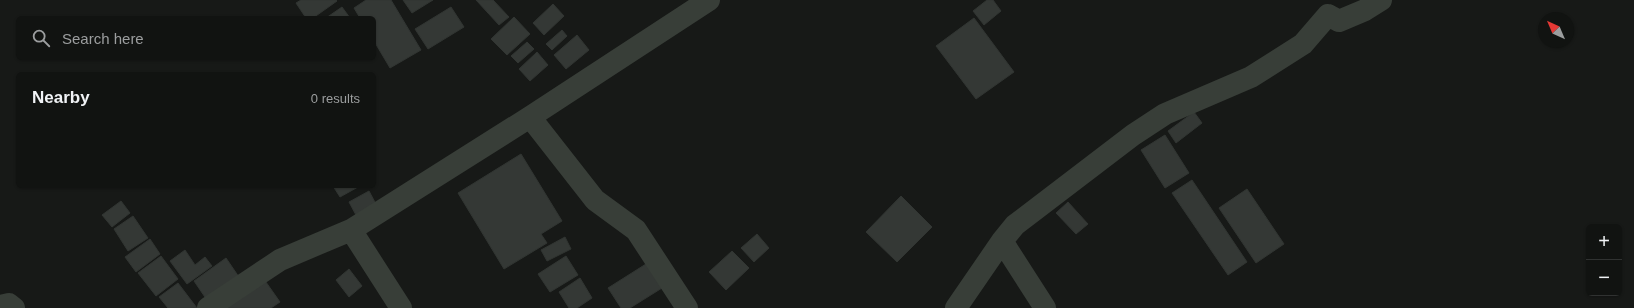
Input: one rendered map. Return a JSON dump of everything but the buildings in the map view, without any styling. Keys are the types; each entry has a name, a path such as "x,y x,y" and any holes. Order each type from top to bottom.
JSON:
{"street":[{"path":"208,308 280,260 351,230 530,117 708,0"},
{"path":"956,308 1002,241 1015,225 1133,134 1165,114 1251,77 1303,44 1326,8 1339,21 1365,10 1382,0"},
{"path":"530,117 595,200 636,230 687,308"},
{"path":"351,230 401,308"},
{"path":"1002,241 1045,308"},
{"path":"0,306 9,304 14,308"}]}
